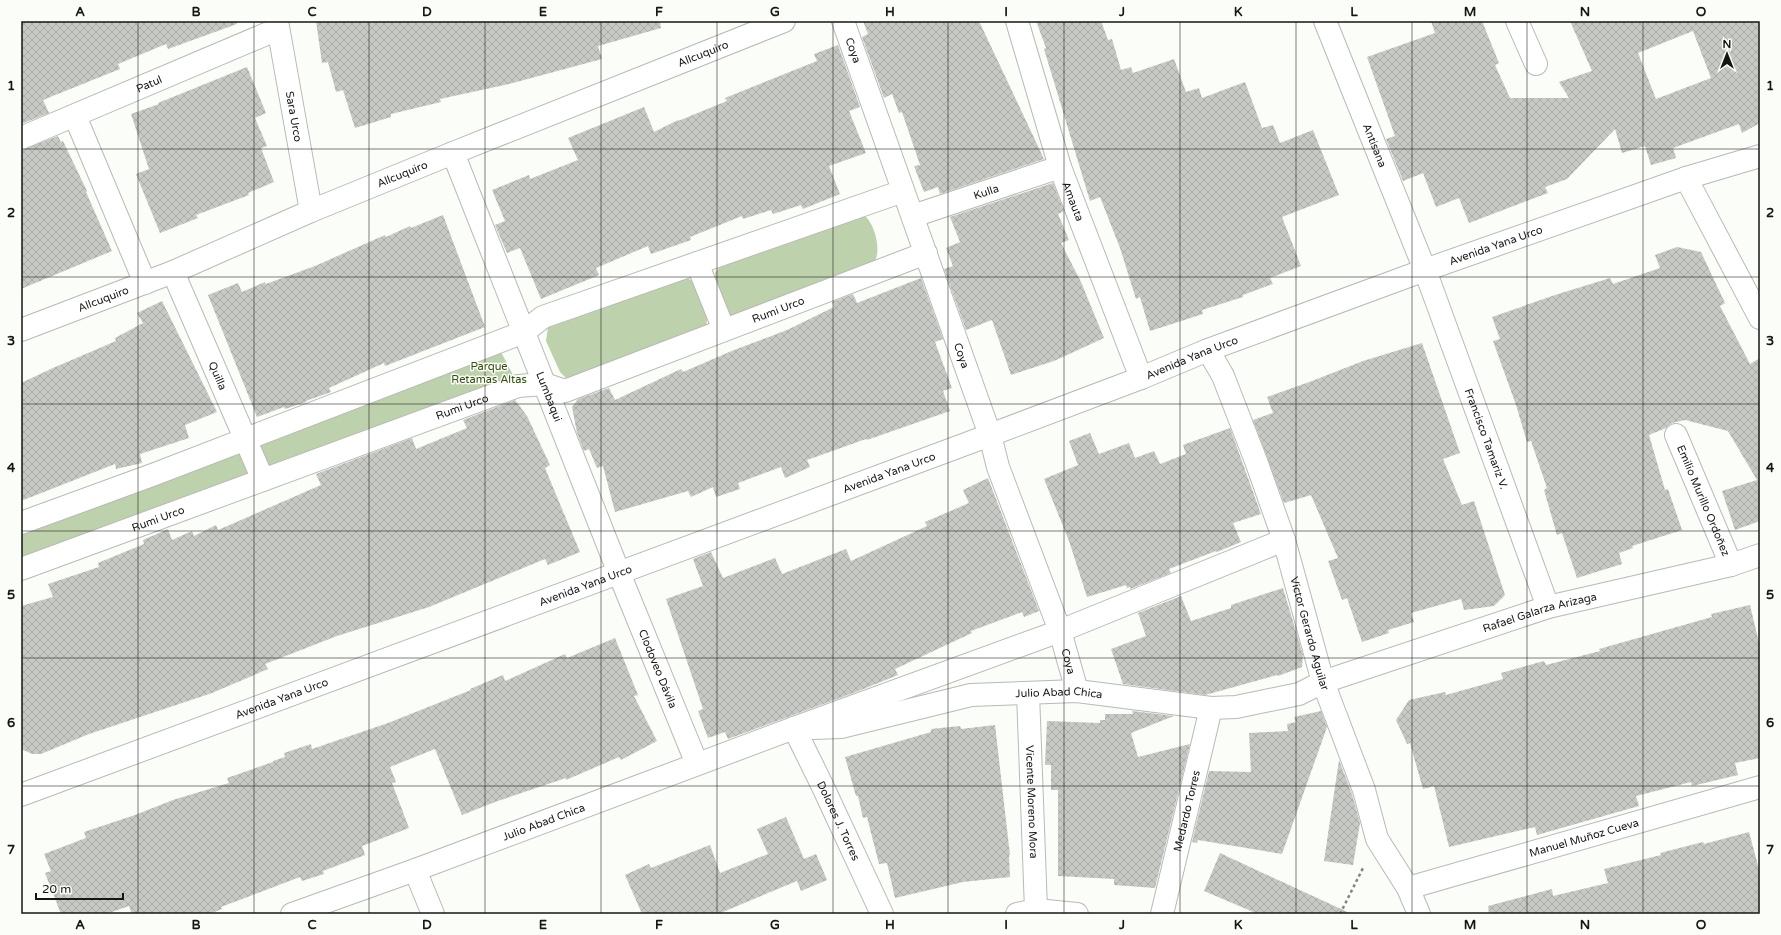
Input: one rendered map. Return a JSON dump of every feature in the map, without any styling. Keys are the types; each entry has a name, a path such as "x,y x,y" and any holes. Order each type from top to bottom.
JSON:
{"street":[{"name":"Allcuquiro","path":"21,330 173,272 311,211 784,21"},
{"name":"Coya","path":"843,21 990,435 998,467 1060,631 1077,691"},
{"name":"Amauta","path":"1017,21 1060,167 1141,378"},
{"name":"Antisana","path":"1325,21 1425,270"},
{"path":"1517,21 1536,64"},
{"name":"Patul","path":"21,138 75,116 277,25"},
{"name":"Sara Urco","path":"277,25 311,211"},
{"path":"75,116 145,283"},
{"name":"Lumbaqui","path":"453,153 619,573"},
{"name":"Avenida Yana Urco","path":"21,795 990,435 1141,378 1208,350 1425,270 1686,178 1760,156"},
{"name":"Kulla","path":"912,216 1060,167"},
{"path":"1686,178 1760,318"},
{"path":"21,523 524,332 543,317 903,191"},
{"name":"Rumi Urco","path":"21,570 518,386 544,384 565,391 926,254"},
{"path":"697,263 724,330"},
{"name":"Francisco Tamariz V.","path":"1425,270 1548,607"},
{"name":"Quilla","path":"173,272 263,480"},
{"name":"Víctor Gerardo Aguilar","path":"1208,350 1226,383 1284,540 1323,682 1364,790 1377,839 1408,888 1419,914"},
{"name":"Emilio Murillo Ordoñez","path":"1676,435 1731,566"},
{"name":"Julio Abad Chica","path":"292,914 415,870 794,728 1060,631 1284,540"},
{"name":"Rafael Galarza Arizaga","path":"1323,682 1548,607 1731,566 1760,555"},
{"name":"Clodoveo Dávila","path":"619,573 697,764"},
{"name":"Julio Abad Chica","path":"794,728 840,727 970,695 1077,691 1211,708 1236,707 1299,694 1323,682"},
{"name":"Vicente Moreno Mora","path":"1027,912 1028,693"},
{"name":"Medardo Torres","path":"1162,914 1211,708"},
{"name":"Dolores J. Torres","path":"794,728 882,914"},
{"name":"Manuel Muñoz Cueva","path":"1408,888 1760,787"},
{"path":"415,870 433,914"},
{"path":"1027,912 1077,914"}],"path":[{"path":"1340,914 1377,839"}],"green space":[{"path":"865,216 872,225 876,237 877,256 875,261 732,317 728,312 720,296 715,278 715,272 722,265"},
{"path":"680,277 691,280 700,292 706,310 706,326 574,379 566,378 560,372 546,341 548,327"},
{"name":"Parque Retamas Altas","path":"501,352 514,377 21,561 21,534 249,449"}],"building":[{"path":"21,21 236,21 237,24 168,49 166,44 118,64 120,69 43,100 49,113 21,124"},
{"path":"316,21 660,21 661,28 598,46 602,59 509,84 440,99 441,102 391,114 391,117 355,128 343,90 336,92 328,62 322,63"},
{"path":"863,21 979,21 1044,159 940,194 938,187 924,192 914,166 920,165 902,112 899,113 892,94 884,98 862,37 868,34"},
{"path":"1036,21 1101,21 1108,40 1112,39 1121,70 1131,67 1133,73 1174,59 1186,92 1199,88 1202,98 1245,82 1262,128 1273,125 1280,143 1313,130 1339,195 1282,217 1301,266 1270,278 1273,284 1243,295 1243,297 1202,310 1203,314 1150,331 1140,297 1136,299 1120,248 1100,197 1090,201 1044,49 1046,48"},
{"path":"1431,21 1482,21 1499,63 1495,65 1510,98 1569,98 1559,82 1592,71 1570,21 1760,21 1760,123 1742,133 1739,124 1673,148 1676,158 1651,165 1645,146 1622,153 1615,129 1567,179 1545,187 1548,193 1469,223 1459,198 1436,207 1423,173 1403,181 1386,139 1395,136 1367,57 1435,33","holes":["1693,31 1711,78 1656,99 1638,53"]},
{"path":"838,45 860,107 849,111 866,153 829,166 840,194 803,209 801,205 773,214 771,210 743,219 742,216 690,237 691,240 651,254 648,246 596,268 599,275 541,299 520,248 507,253 495,225 505,221 492,190 529,175 530,179 578,160 568,138 644,107 654,132 678,120 727,101 725,98 817,61 814,54"},
{"path":"247,67 266,113 255,118 267,146 261,148 274,182 248,193 249,195 196,215 198,218 160,233 136,174 149,169 131,114 159,104 158,103"},
{"path":"58,136 61,142 63,141 87,191 86,192 112,251 21,289 21,150"},
{"path":"1053,183 1064,211 1058,214 1069,240 1061,243 1081,282 1104,338 1054,361 1011,375 992,320 966,330 944,269 953,266 946,248 960,242 950,217"},
{"path":"443,215 485,327 385,366 384,363 329,388 331,392 306,402 285,409 284,407 257,417 208,295 238,283 242,292 265,282 266,284 315,266 385,235 386,237 410,226 411,228"},
{"path":"1677,247 1701,252 1725,303 1720,306 1750,364 1760,358 1760,521 1735,530 1722,491 1757,480 1728,431 1685,420 1672,423 1666,428 1649,435 1665,490 1668,489 1682,530 1632,546 1633,548 1619,553 1622,564 1577,578 1562,533 1557,535 1544,490 1547,488 1531,441 1527,442 1516,405 1493,341 1500,339 1492,317 1610,278 1613,284 1660,268 1655,255"},
{"path":"921,278 943,339 935,342 952,388 943,391 950,411 807,460 810,467 785,478 781,467 738,483 740,489 716,497 713,487 691,497 688,491 615,512 603,466 597,468 589,449 584,451 577,433 572,407 578,399 609,388 615,400 681,369 683,372 734,350 787,330 834,307 832,302 853,294 857,303"},
{"path":"162,301 217,412 185,425 189,438 140,454 142,463 116,469 115,464 21,501 21,383 116,341 115,338 143,323 137,313"},
{"path":"1422,343 1460,453 1443,459 1462,505 1474,501 1505,595 1494,606 1464,610 1461,599 1411,613 1414,622 1388,630 1389,633 1362,642 1347,598 1342,600 1328,561 1338,558 1311,495 1284,503 1253,420 1273,413 1267,397 1363,361"},
{"path":"515,400 527,416 550,465 545,468 580,552 548,565 545,559 429,607 337,636 265,664 268,669 212,693 89,734 41,754 32,754 21,749 21,606 53,597 48,584 99,567 98,563 144,544 143,540 168,529 172,540 192,531 194,536 216,525 218,530 321,485 316,474 412,438 416,449 467,428 463,420"},
{"path":"1230,428 1261,514 1233,523 1241,542 1169,569 1171,573 1130,589 1130,587 1127,588 1126,585 1087,597 1069,541 1044,479 1078,465 1069,441 1090,433 1099,454 1129,443 1135,458 1154,451 1160,464 1186,454 1183,445"},
{"path":"988,478 1039,611 1024,617 1022,612 971,631 972,633 895,669 898,675 856,692 728,739 725,732 708,738 698,711 703,709 666,599 703,586 693,559 711,552 723,578 775,558 782,574 846,549 851,561 927,526 925,522 969,503 963,490"},
{"path":"1283,588 1303,655 1302,667 1278,676 1277,675 1205,695 1123,684 1111,649 1146,636 1138,613 1181,596 1191,621 1231,608 1231,605"},
{"path":"1750,605 1760,647 1760,758 1735,763 1738,775 1692,786 1691,782 1636,796 1639,806 1537,835 1535,827 1449,847 1434,786 1423,789 1410,743 1407,744 1396,720 1409,700 1445,692 1446,695 1503,679 1501,673 1544,661 1546,665 1600,651 1599,649 1712,617 1711,614"},
{"path":"615,638 638,695 634,696 657,741 621,760 619,757 566,780 566,778 462,815 435,749 390,767 396,782 392,783 409,828 362,846 365,855 323,871 324,874 302,881 300,877 221,907 222,909 209,914 132,914 129,906 106,914 61,914 45,873 51,871 44,854 86,838 84,832 135,815 173,800 229,783 227,778 285,757 284,753 311,744 312,749 388,723 471,690 470,689 503,675 505,681 565,654 567,658"},
{"path":"1132,711 1174,716 1131,733 1138,757 1190,744 1155,888 1114,885 1114,879 1058,876 1058,790 1051,790 1051,765 1045,765 1047,721 1100,723 1100,720 1105,720 1105,714 1133,714"},
{"path":"1321,711 1327,727 1282,854 1198,840 1197,843 1192,842 1209,771 1251,772 1249,733 1288,731 1287,724 1296,722 1294,717"},
{"path":"995,725 1010,855 1010,877 963,882 895,898 887,863 879,864 867,817 863,818 858,796 856,796 845,757 931,732 931,729 960,726 961,729"},
{"path":"1339,760 1352,794 1360,823 1353,865 1324,861"},
{"path":"786,817 804,859 816,854 827,880 801,891 797,881 718,914 642,914 625,875 649,864 651,868 710,845 720,873 768,854 757,829"},
{"path":"1749,832 1760,873 1760,914 1489,914 1488,906 1552,889 1553,896 1608,883 1604,869 1661,855 1660,853 1703,842 1704,844"},
{"path":"1220,853 1352,914 1258,914 1204,891"}]}
